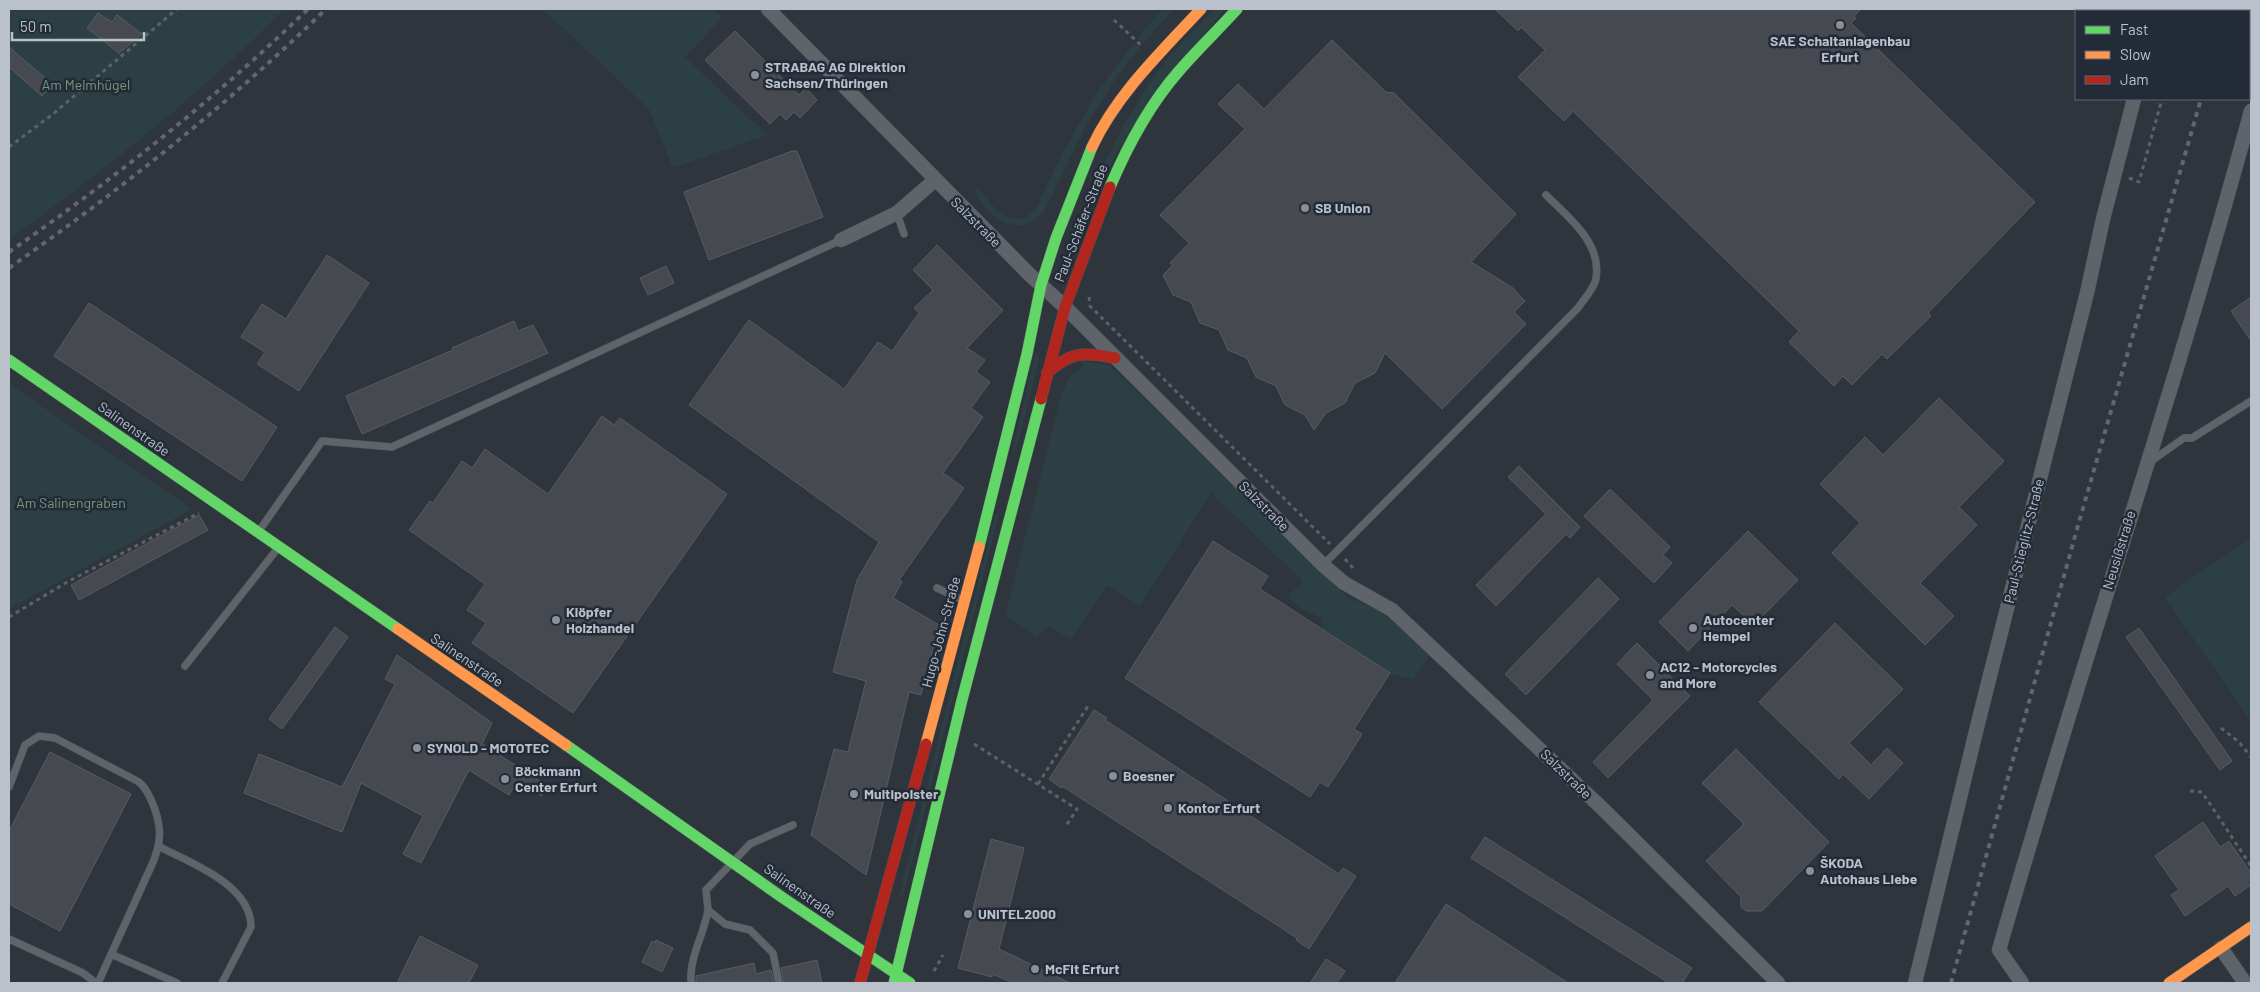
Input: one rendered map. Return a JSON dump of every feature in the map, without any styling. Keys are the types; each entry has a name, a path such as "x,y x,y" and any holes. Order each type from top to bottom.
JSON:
{"main road":[{"name":"Paul-Schäfer-Straße","path":"1041,285 1056,238 1093,145 1116,106 1201,9"},
{"name":"Paul-Schäfer-Straße","path":"1065,307 1096,220 1121,161 1155,104 1178,72 1237,9"},
{"name":"Hugo-John-Straße","path":"860,983 966,601 1041,285"},
{"path":"895,979 960,710 1065,307"},
{"path":"1048,373 1063,358 1082,352 1115,358"},
{"name":"Salinenstraße","path":"9,360 278,548 580,754 868,956 895,979 910,983"},
{"path":"2169,983 2251,927"}],"street":[{"name":"Salzstraße","path":"768,9 935,180 1323,565 1344,583 1392,610 1606,808 1778,983"},
{"name":"Paul-Stieglitz-Straße","path":"1915,983 1979,718 2085,302 2114,174 2134,100"},
{"name":"Neusißstraße","path":"2022,983 1999,950 2043,795 2220,228 2251,111"},
{"path":"841,240 897,213 917,198 935,180"},
{"path":"2221,948 2245,983"}],"lane":[{"path":"1323,565 1578,308 1596,280 1594,249 1579,228 1546,195"},
{"path":"897,213 904,234"},
{"path":"257,533 322,441 392,447 841,240"},
{"path":"2146,465 2184,438 2192,438 2251,401"},
{"path":"186,666 278,548"},
{"path":"937,588 966,601"},
{"path":"9,787 25,745 39,736 55,738 139,782 146,788 156,817 160,838 154,860 97,983 83,973 9,939"},
{"path":"691,983 690,970 705,928 708,910 706,890 750,844 793,825"},
{"path":"158,846 218,877 231,887 241,899 251,917 251,926 222,983"},
{"path":"708,910 726,924 750,930 773,953 779,983"},
{"path":"111,954 176,983"}],"path":[{"path":"9,147 53,114 177,9"},
{"path":"1114,20 1143,47"},
{"path":"2114,174 2140,182 2162,100"},
{"path":"1089,296 1090,306 1355,570"},
{"path":"9,617 69,581 215,504"},
{"path":"1038,784 1088,706"},
{"path":"2222,728 2239,742 2251,757"},
{"path":"974,744 1077,809 1066,826"},
{"path":"2190,791 2202,792 2251,866"},
{"path":"934,971 943,955"}],"green space":[{"name":"Am Melmhügel","path":"9,9 284,9 220,71 152,130 9,239"},
{"path":"543,9 712,9 722,18 685,57 767,135 673,168 649,109"},
{"path":"1163,9 1174,9 1143,43 1138,38"},
{"path":"1214,9 1224,9 1117,152 1077,238 1073,237 1102,169 1137,103 1165,62"},
{"path":"1134,43 1140,48 1120,72 1088,122 1043,213 1030,223 1024,225 1008,223 992,215 981,202 976,187 1004,215 1020,219 1028,215 1037,206 1080,121 1105,82"},
{"path":"1035,356 1038,356 1039,359 1016,451 1012,453"},
{"path":"1082,361 1109,365 1348,598 1383,614 1403,628 1431,654 1413,680 1390,673 1322,628 1324,623 1320,621 1322,618 1300,608 1288,597 1303,581 1211,493 1140,606 1107,585 1071,639 1048,626 1037,637 1005,616 1061,396 1069,377 1083,367"},
{"name":"Am Salinengraben","path":"9,384 192,509 9,609"},
{"path":"998,513 903,897 899,896 995,515"},
{"path":"2251,537 2251,722 2165,597"}],"building":[{"path":"1495,9 1861,9 1854,16 1856,18 1851,23 2035,202 1928,313 1931,316 1887,359 1882,354 1852,385 1843,376 1834,386 1789,342 1799,331 1573,111 1564,121 1518,77 1545,50 1521,27 1518,31"},
{"path":"98,13 112,22 117,15 142,34 119,53 87,28"},
{"path":"735,31 799,95 806,88 817,100 800,118 794,112 786,120 780,114 770,124 705,60"},
{"path":"1332,40 1386,92 1394,93 1516,214 1471,262 1513,288 1525,301 1514,312 1526,324 1442,409 1385,353 1375,373 1355,383 1345,403 1326,413 1314,430 1305,415 1285,405 1276,386 1256,377 1247,358 1228,350 1219,330 1200,323 1191,302 1173,295 1163,275 1173,265 1170,263 1189,243 1160,215 1245,129 1218,104 1238,84 1264,109"},
{"path":"9,47 52,84 42,96 9,67"},
{"path":"792,151 797,151 823,217 709,260 684,192"},
{"path":"937,245 1003,310 967,348 985,360 976,372 990,382 971,408 983,417 943,473 964,488 899,580 902,582 893,598 939,625 921,695 909,692 866,875 811,835 834,749 848,752 866,681 833,672 857,580 879,542 689,405 749,320 844,389 878,342 892,351 919,313 914,308 933,290 913,270"},
{"path":"327,255 369,283 299,391 257,364 265,352 241,337 262,304 286,319"},
{"path":"666,266 674,283 648,295 640,278"},
{"path":"2251,297 2251,341 2231,311"},
{"path":"89,303 277,427 242,481 54,356"},
{"path":"514,321 518,331 533,325 548,353 362,434 346,396 453,350 452,348"},
{"path":"1939,398 2004,461 1959,507 1977,525 1920,583 1954,616 1925,645 1832,553 1860,523 1820,484 1865,437 1883,455"},
{"path":"602,416 614,425 620,418 727,494 573,713 472,643 486,623 467,610 485,584 409,530 430,501 433,503 462,461 472,468 485,449 548,494"},
{"path":"1519,466 1580,527 1570,538 1566,534 1496,606 1476,585 1546,514 1508,477"},
{"path":"1610,489 1670,547 1663,555 1672,563 1654,583 1584,516"},
{"path":"199,515 208,530 79,600 71,585"},
{"path":"1748,531 1798,580 1754,625 1732,605 1688,651 1659,622"},
{"path":"1213,541 1268,576 1260,589 1390,673 1354,729 1362,734 1346,760 1328,787 1320,782 1310,797 1125,678"},
{"path":"1598,578 1619,599 1526,695 1505,674"},
{"path":"1835,623 1903,689 1849,743 1871,765 1887,748 1903,763 1869,799 1843,774 1839,779 1759,702"},
{"path":"335,627 348,637 282,729 269,719"},
{"path":"2139,628 2232,761 2220,770 2126,637"},
{"path":"1637,643 1690,696 1608,778 1593,762 1653,700 1617,664"},
{"path":"397,655 492,723 482,744 548,786 542,796 517,782 509,795 469,770 421,863 403,854 423,816 361,783 342,832 244,793 259,754 342,787 395,684 385,679"},
{"path":"1094,710 1107,718 1105,720 1339,874 1343,868 1356,876 1309,949 1296,940 1297,938 1049,779"},
{"path":"1736,749 1829,842 1762,911 1746,911 1741,907 1741,897 1706,861 1744,824 1702,783"},
{"path":"50,752 131,794 60,931 9,904 9,831"},
{"path":"2203,822 2220,847 2229,841 2251,873 2251,885 2235,896 2228,886 2185,916 2171,895 2179,890 2155,856"},
{"path":"1485,837 1692,968 1682,983 1669,983 1471,858"},
{"path":"991,839 1024,848 999,949 1070,983 1014,983 992,974 992,977 958,968"},
{"path":"1446,904 1568,983 1395,983"},
{"path":"420,936 478,965 469,983 397,983"},
{"path":"656,940 673,948 662,972 642,962 652,941 655,943"},
{"path":"1326,959 1345,971 1337,983 1310,983"},
{"path":"817,960 822,983 784,983 781,968"},
{"path":"754,963 756,974 771,970 774,983 696,983 696,976"}],"railway":[{"path":"9,252 87,196 201,106 308,9"},
{"path":"9,268 92,208 173,145 251,79 326,9"},
{"path":"1951,983 2077,529 2201,100"}],"traffic: fast":[{"path":"1110,187 1132,141 1158,97 1186,63 1237,9"},
{"path":"979,547 1027,354 1041,285 1056,238 1092,147"},
{"path":"9,360 398,629"},
{"path":"894,983 962,700 1041,399"},
{"path":"566,745 783,898 910,983"}],"traffic: slow":[{"path":"1092,147 1102,128 1127,91 1201,9"},
{"path":"926,744 979,547"},
{"path":"398,629 566,745"},
{"path":"2169,983 2251,927"}],"traffic: jam":[{"path":"1041,399 1065,307 1110,187"},
{"path":"1047,373 1064,361 1078,355 1086,354 1115,358"},
{"path":"860,983 926,744"}],"place":[{"name":"SAE Schaltanlagenbau Erfurt","path":"1840,25"},
{"name":"STRABAG AG Direktion Sachsen/Thüringen","path":"755,75"},
{"name":"SB Union","path":"1305,208"},
{"name":"Klöpfer Holzhandel","path":"556,620"},
{"name":"Autocenter Hempel","path":"1693,628"},
{"name":"AC12 - Motorcycles and More","path":"1650,675"},
{"name":"SYNOLD - MOTOTEC","path":"417,748"},
{"name":"Boesner","path":"1113,776"},
{"name":"Böckmann Center Erfurt","path":"505,779"},
{"name":"Multipolster","path":"854,794"},
{"name":"Kontor Erfurt","path":"1168,808"},
{"name":"ŠKODA Autohaus Liebe","path":"1810,871"},
{"name":"UNITEL2000","path":"968,914"},
{"name":"McFit Erfurt","path":"1035,969"}]}
